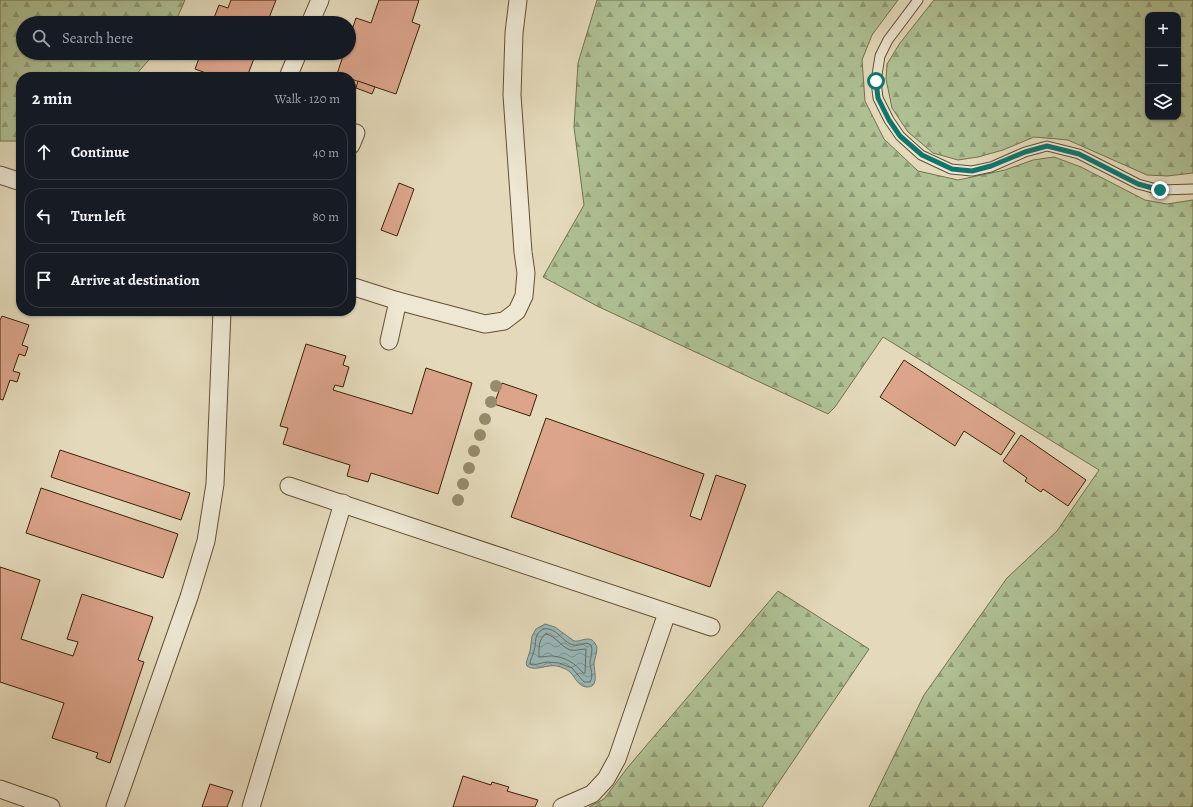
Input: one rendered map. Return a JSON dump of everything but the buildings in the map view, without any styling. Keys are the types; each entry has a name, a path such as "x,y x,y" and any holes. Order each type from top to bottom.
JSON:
{"street":[{"path":"313,16 320,0"},
{"path":"356,287 485,324 504,321 517,311 524,296 526,273 523,252 512,95 514,33 518,0"},
{"path":"290,72 295,60"},
{"path":"0,175 16,180"},
{"path":"389,341 398,300"},
{"path":"115,807 189,597 206,541 215,484 222,316"},
{"path":"289,486 711,627"},
{"path":"251,807 343,503"},
{"path":"562,807 592,794 606,779 617,759 667,613"},
{"path":"0,789 51,807"}],"lane":[{"path":"918,0 888,40 880,56 876,81 878,98 889,120 900,136 922,155 952,169 972,171 991,166 1025,152 1047,146 1079,154 1138,184 1160,190 1193,189"}],"green space":[{"path":"0,0 185,0 178,16 16,16 16,60 149,60 138,72 16,72 16,141 0,141"},
{"path":"597,0 898,0 872,35 862,60 865,101 884,139 918,171 958,180 1005,170 1033,160 1054,157 1081,167 1145,200 1167,204 1193,200 1193,807 869,807 924,695 1007,578 1057,531 1099,470 883,337 835,407 828,414 597,306 543,277 584,205 574,127 578,63"},
{"path":"934,0 1193,0 1193,173 1167,176 1147,175 1068,140 1034,137 1003,150 978,157 958,160 933,153 908,132 892,108 886,79 887,64 900,43"},
{"path":"778,591 869,649 762,807 589,807 604,799 628,767"}],"water":[{"path":"545,624 555,627 574,641 588,639 594,642 597,647 594,663 595,682 593,685 590,687 583,686 569,671 559,666 530,668 527,666 526,663 530,651 532,636 536,629"}],"route":[{"path":"876,81 878,98 889,120 900,136 922,155 952,169 972,171 991,166 1025,152 1047,146 1079,154 1138,184 1160,190"}]}
